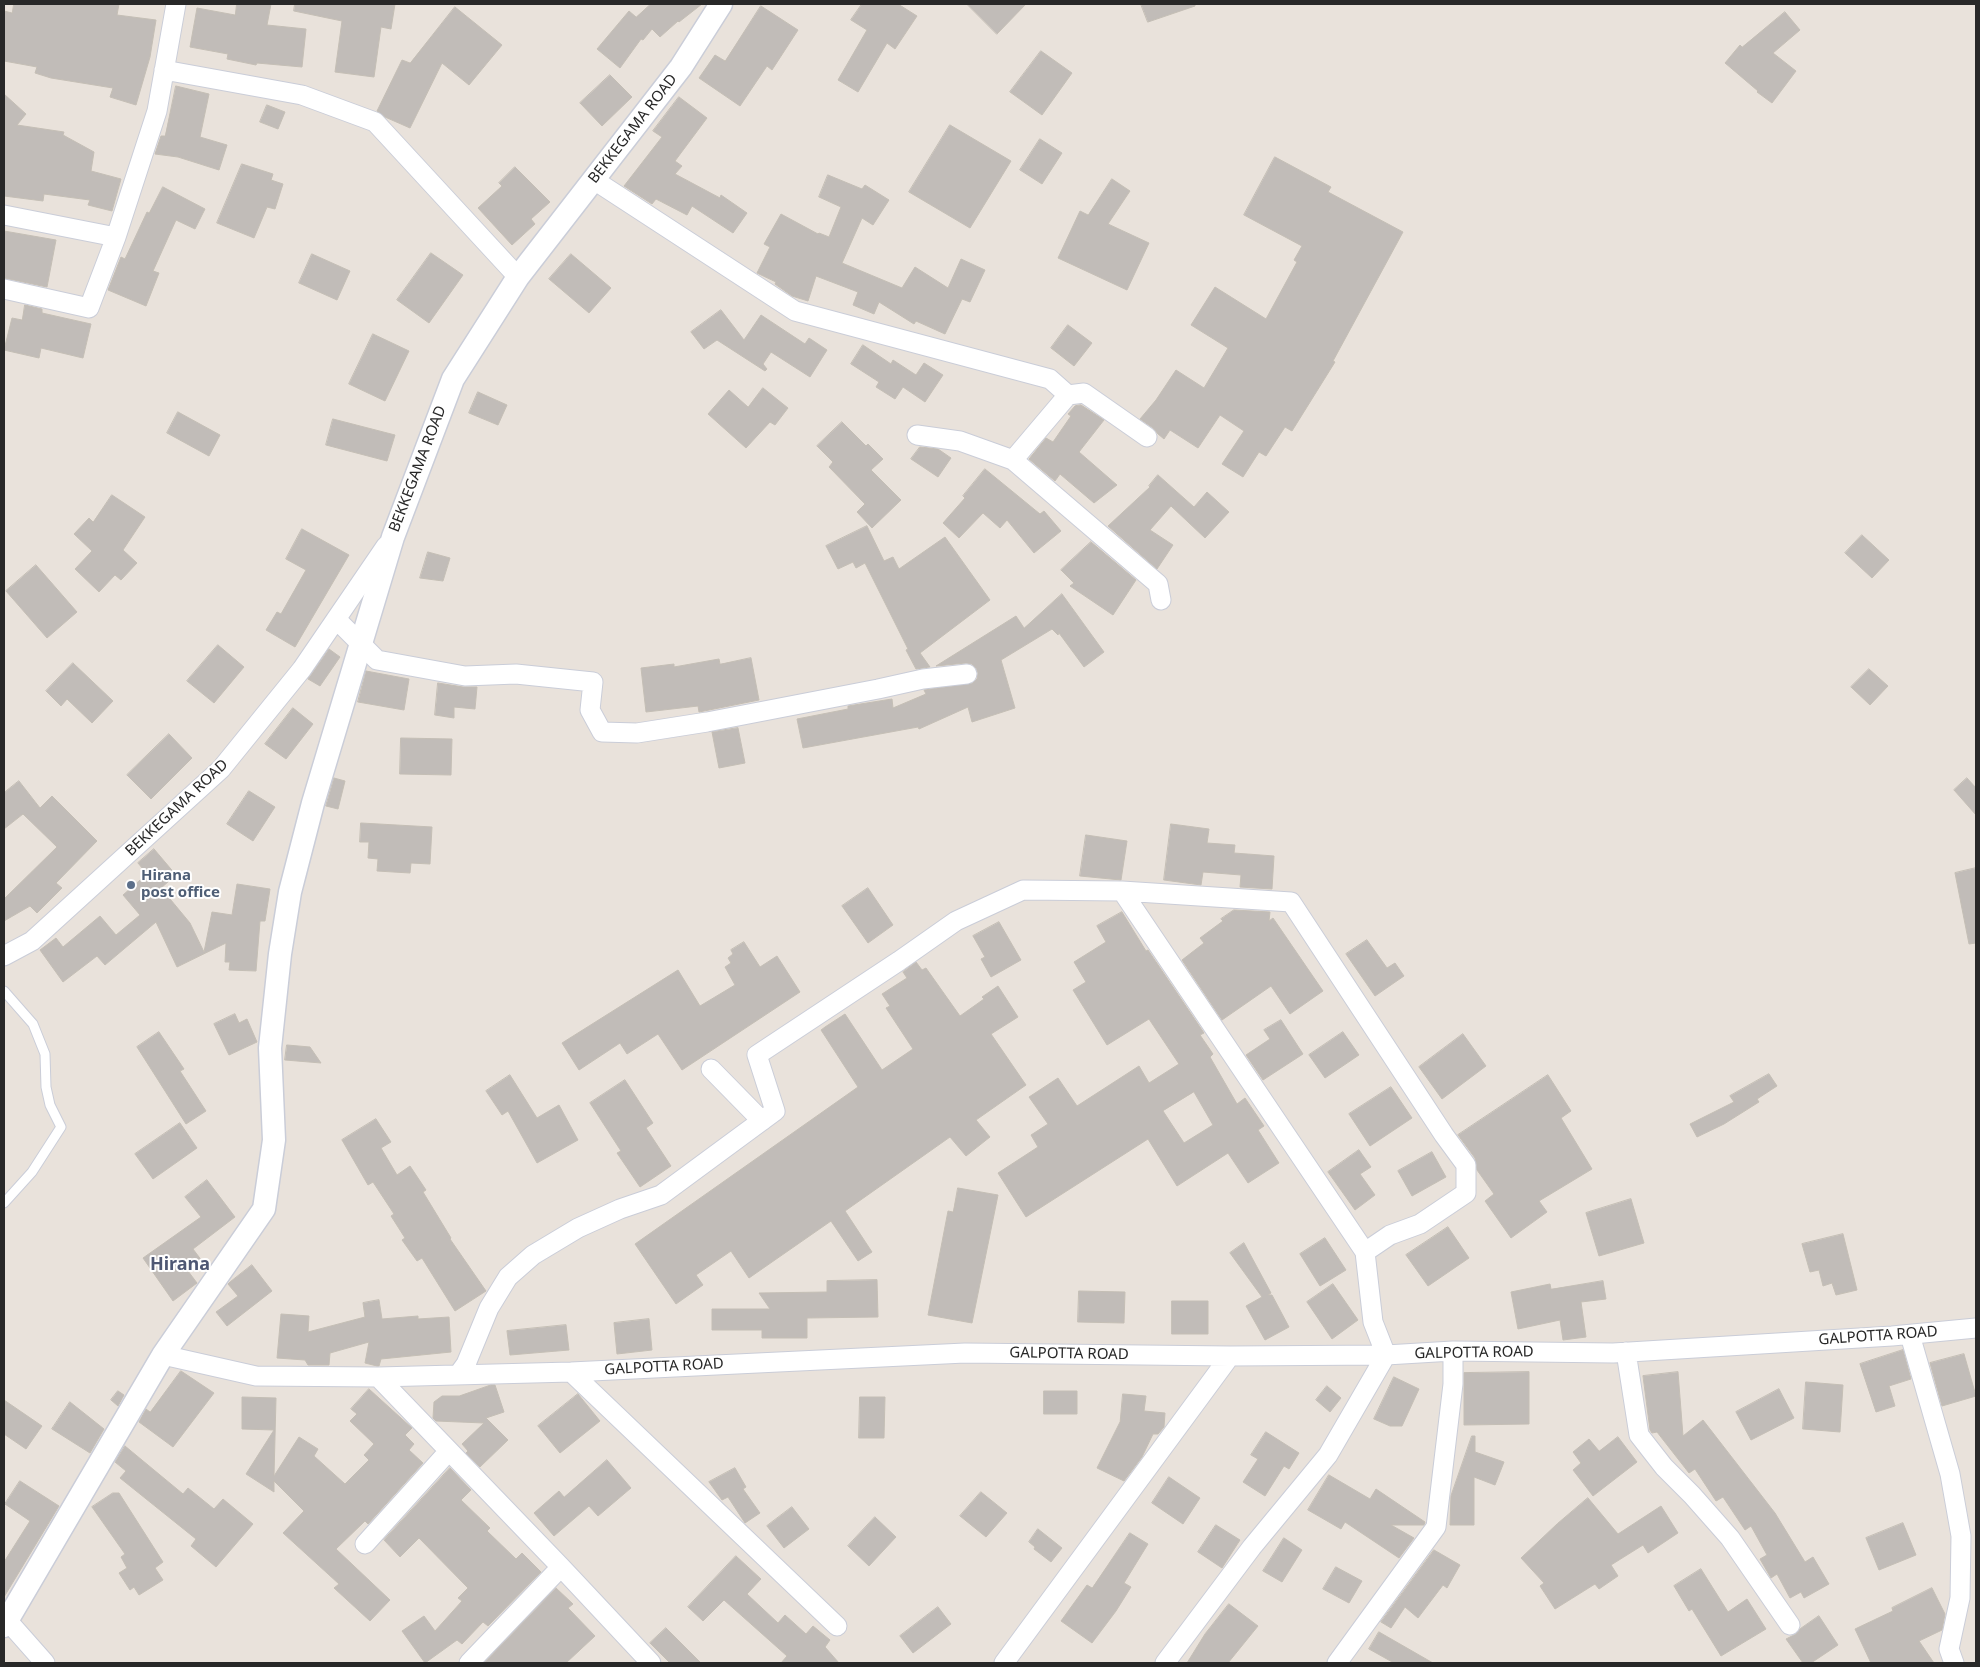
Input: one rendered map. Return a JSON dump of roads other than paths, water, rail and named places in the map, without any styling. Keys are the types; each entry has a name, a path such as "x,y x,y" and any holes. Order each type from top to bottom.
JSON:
{"street":[{"path":"4,289 89,308 116,236 157,111 176,4"},
{"name":"BEKKEGAMA ROAD","path":"4,956 32,941 220,769 302,669 393,537 454,379 518,277 681,67 721,4"},
{"path":"164,70 302,95 375,122 518,277"},
{"path":"594,180 795,311 1050,379 1068,395"},
{"path":"4,215 116,236"},
{"path":"1013,460 1068,395 1084,393 1147,437"},
{"path":"916,435 960,441 1013,460 1158,584 1161,600"},
{"path":"45,1663 6,1623 163,1355 264,1209 274,1140 270,1048 280,954 290,892 313,803 393,537"},
{"path":"336,619 377,660 464,676 516,674 592,682 590,710 602,732 637,733 708,722 878,689 923,678 967,674"},
{"path":"458,1375 466,1364 489,1308 508,1277 533,1255 578,1228 620,1209 661,1195 775,1111 757,1055 956,921 1023,890 1122,891 1291,902 1444,1135 1466,1165 1466,1193 1420,1224 1390,1235 1365,1252"},
{"path":"1122,891 1365,1252 1373,1322 1386,1355 1328,1455 1252,1547 1165,1663"},
{"path":"711,1069 762,1121"},
{"name":"GALPOTTA ROAD","path":"163,1355 256,1376 378,1377 570,1372 965,1353 1230,1356 1386,1355 1453,1352 1626,1352 1910,1335 1976,1328"},
{"path":"1910,1335 1950,1474 1961,1536 1960,1598 1949,1649 1954,1663"},
{"path":"1337,1663 1436,1527 1453,1384 1453,1352"},
{"path":"1626,1352 1640,1435 1664,1467 1730,1538 1790,1625"},
{"path":"1004,1663 1230,1356"},
{"path":"570,1372 837,1626"},
{"path":"378,1377 651,1663"},
{"path":"365,1544 448,1452"},
{"path":"469,1663 561,1567"}],"lane":[{"path":"4,991 33,1024 45,1054 46,1087 50,1105 62,1127 32,1172 4,1203"}],"place":[{"name":"Hirana post office","path":"131,885"}],"district":[{"name":"Hirana","path":"180,1265"}]}
